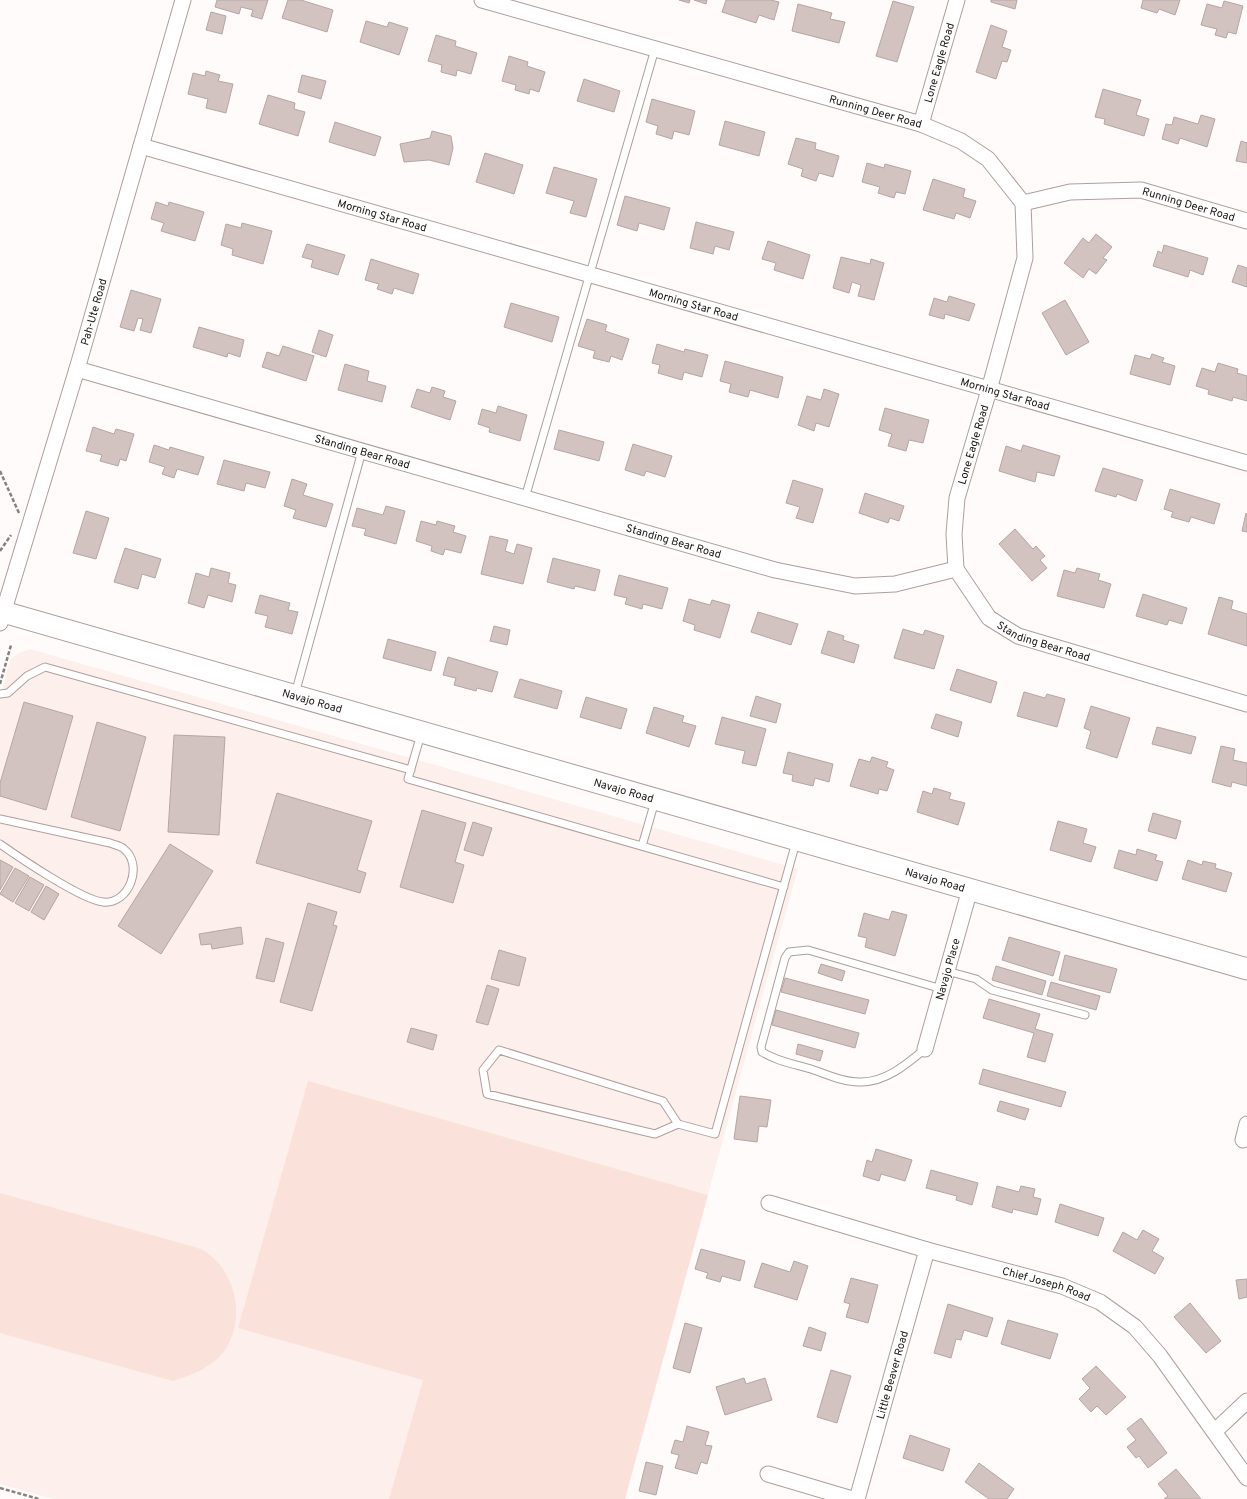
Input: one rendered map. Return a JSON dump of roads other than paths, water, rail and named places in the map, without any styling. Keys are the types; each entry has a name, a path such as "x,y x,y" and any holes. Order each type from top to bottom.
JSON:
{"main road":[{"name":"Navajo Road","path":"1,615 422,732 1247,969"}],"street":[{"name":"Pah-Ute Road","path":"1,615 77,369 183,0"},
{"name":"Running Deer Road","path":"482,0 921,124 961,141 988,159 1023,203 1070,192 1141,190 1247,220"},
{"name":"Lone Eagle Road","path":"921,124 957,0"},
{"name":"Morning Star Road","path":"140,146 1247,463"},
{"name":"Lone Eagle Road","path":"956,569 954,534 957,498 989,390 1025,258 1023,203"},
{"name":"Standing Bear Road","path":"77,369 775,570 855,586 895,584 956,569 989,618 1018,636 1247,704"},
{"name":"Navajo Place","path":"925,1049 970,889"},
{"path":"1245,1142 1247,1124"},
{"name":"Chief Joseph Road","path":"769,1203 927,1250 1062,1286 1100,1302 1135,1327 1160,1356 1215,1431 1247,1478"},
{"name":"Little Beaver Road","path":"857,1499 927,1250"},
{"path":"1215,1431 1247,1401"},
{"path":"768,1474 852,1499"}],"lane":[{"path":"525,498 655,49"},
{"path":"295,696 362,451"},
{"path":"0,694 8,693 27,676 45,667 411,770"},
{"path":"422,732 408,779 784,887"},
{"path":"642,846 655,799"},
{"path":"0,819 110,843 124,849 132,859 133,877 128,890 117,900 105,903 94,901 52,877 0,844"},
{"path":"678,1124 663,1101 499,1050 483,1070 487,1094 655,1134 678,1124 715,1134 797,840"},
{"path":"925,1049 901,1068 873,1081 860,1082 845,1080 774,1058 762,1052 761,1047 789,952 808,950 942,989"},
{"path":"947,971 976,979 992,990 1085,1015"}]}
